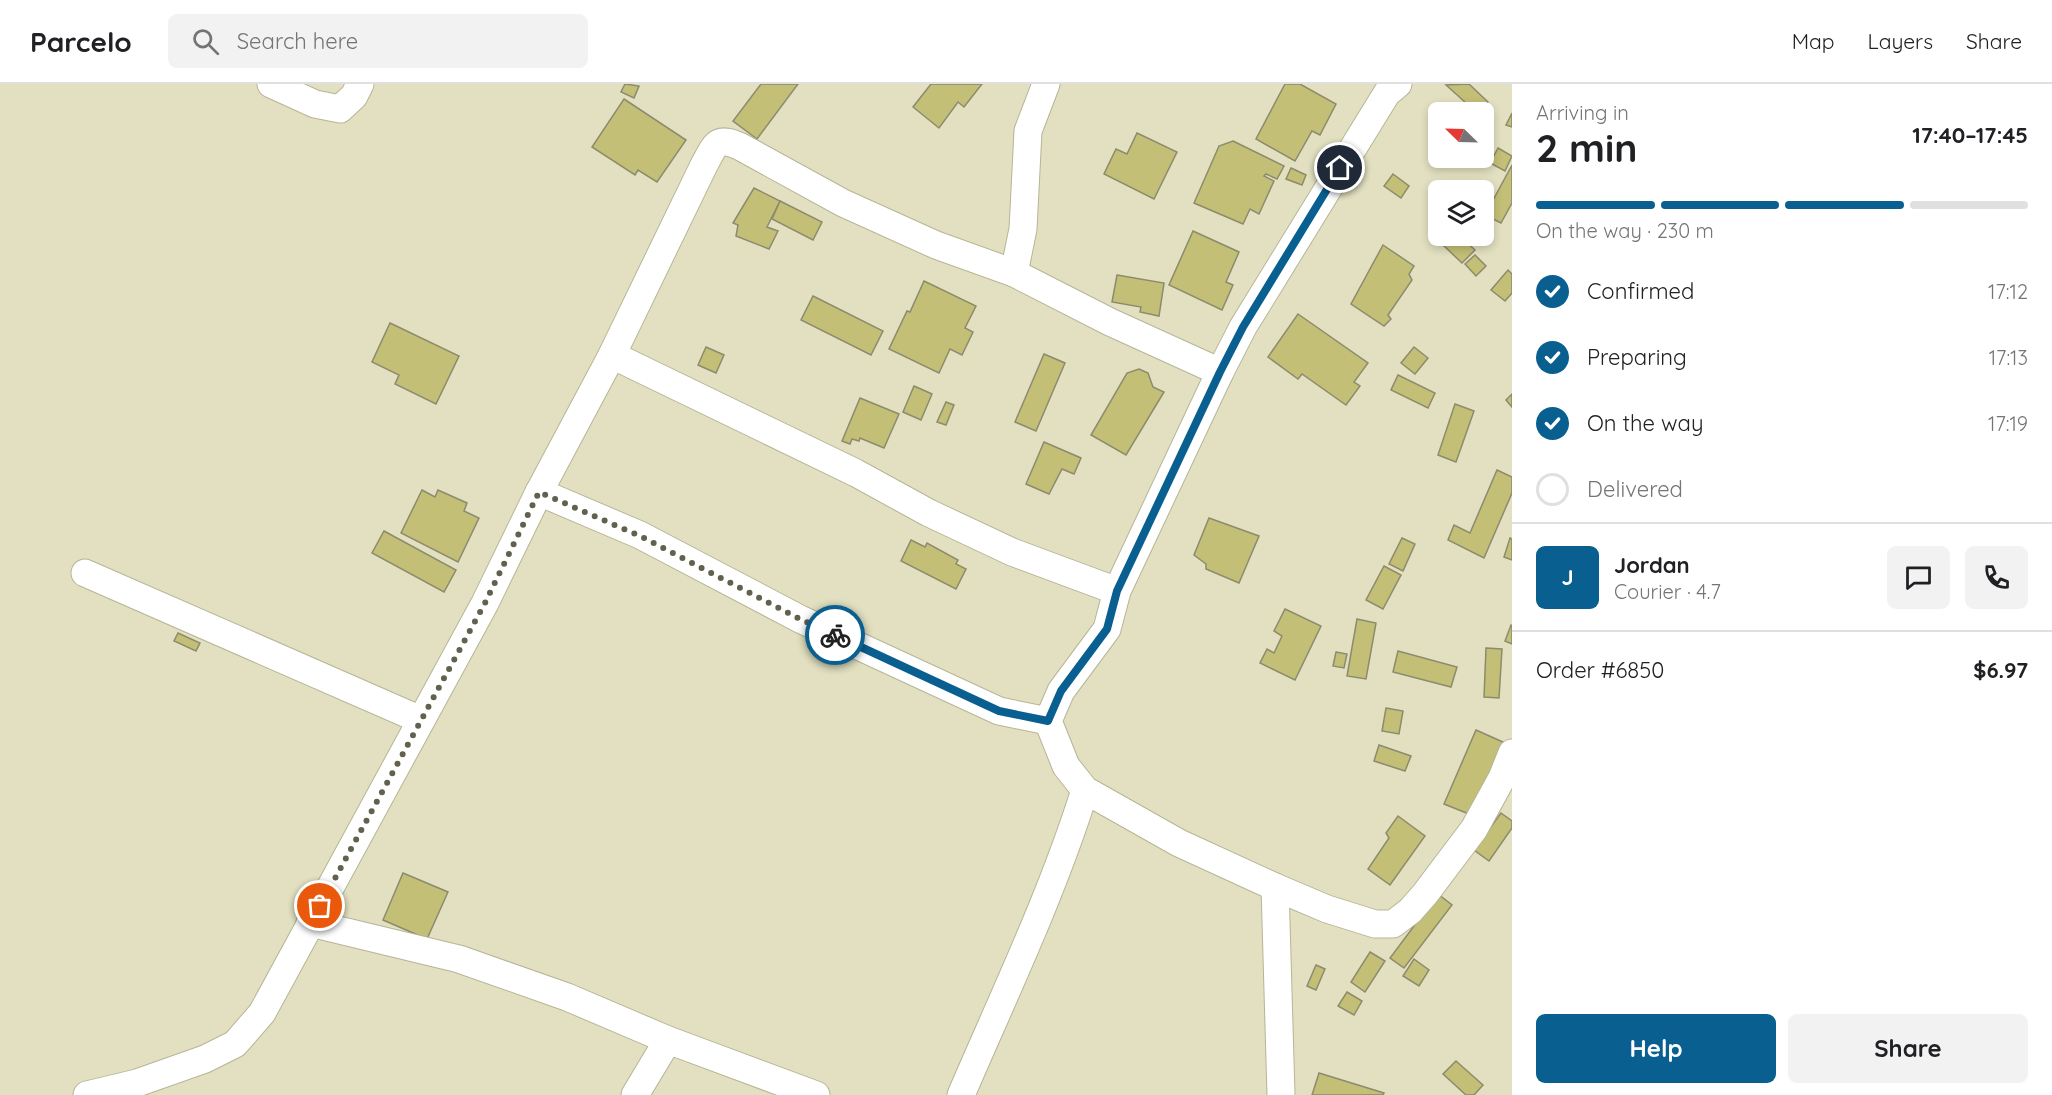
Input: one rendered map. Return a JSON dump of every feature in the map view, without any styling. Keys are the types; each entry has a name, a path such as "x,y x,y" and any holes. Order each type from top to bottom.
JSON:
{"street":[{"path":"271,84 315,104 339,109 354,96 360,84"},
{"path":"1014,273 1023,229 1028,131 1046,84"},
{"path":"1387,87 1249,318 1220,372 1117,591 1107,629 1061,691 1048,721 1066,766 1085,790 1179,843 1327,909 1375,924 1393,924 1410,911 1425,894 1474,829 1502,778 1512,753"},
{"path":"87,1095 137,1083 196,1062 235,1044 262,1013 485,603 539,492 612,355 712,149 719,143 727,141 843,203 936,245 1014,273 1110,322 1220,372"},
{"path":"612,355 856,473 929,513 1012,552 1117,591"},
{"path":"539,492 640,536 800,619 999,711 1048,721"},
{"path":"86,573 421,720"},
{"path":"961,1095 1066,848 1085,790"},
{"path":"1275,887 1281,1095"},
{"path":"310,923 459,959 567,997 668,1040 816,1095"},
{"path":"635,1095 668,1040"}],"building":[{"path":"625,84 639,86 634,98 621,92"},
{"path":"761,84 798,84 757,139 733,121"},
{"path":"931,84 982,84 964,107 958,102 939,128 913,107"},
{"path":"1285,84 1300,84 1336,104 1320,135 1312,131 1295,161 1256,139"},
{"path":"1469,84 1488,102 1465,102 1446,85"},
{"path":"624,99 686,140 657,182 638,170 635,175 592,147"},
{"path":"1512,113 1512,127 1506,125"},
{"path":"1137,133 1177,152 1154,199 1104,174 1116,149 1127,154"},
{"path":"1233,141 1284,166 1277,179 1266,174 1264,176 1274,181 1259,214 1250,209 1243,224 1194,203 1219,146"},
{"path":"1498,148 1512,156 1505,171 1494,165 1494,156"},
{"path":"1512,165 1512,203 1501,223 1494,220 1494,198"},
{"path":"1291,168 1306,175 1302,185 1286,179"},
{"path":"1393,174 1409,186 1401,198 1384,186"},
{"path":"754,188 780,201 767,227 778,231 769,249 736,236 738,225 733,223"},
{"path":"780,201 822,222 813,240 772,219"},
{"path":"1193,231 1239,252 1226,282 1233,285 1222,310 1169,285"},
{"path":"1383,245 1414,266 1409,274 1412,280 1388,315 1391,319 1384,326 1351,304"},
{"path":"1444,246 1471,246 1475,250 1462,263"},
{"path":"1475,255 1486,266 1476,276 1465,264"},
{"path":"1508,270 1512,274 1512,293 1505,301 1491,290"},
{"path":"1117,275 1164,283 1159,316 1140,312 1141,307 1112,302"},
{"path":"924,281 976,306 965,328 973,332 962,355 950,349 939,373 889,349"},
{"path":"813,296 883,331 871,355 801,320"},
{"path":"1298,314 1368,363 1354,382 1360,386 1346,405 1302,374 1298,379 1268,357"},
{"path":"390,323 459,356 436,404 395,384 399,375 372,362"},
{"path":"706,347 724,355 716,373 698,365"},
{"path":"1414,347 1428,358 1415,374 1401,363"},
{"path":"1044,354 1065,363 1036,431 1015,422"},
{"path":"1139,369 1148,373 1153,387 1164,392 1126,455 1091,435 1127,373"},
{"path":"1398,375 1435,393 1428,408 1391,390"},
{"path":"914,386 932,394 921,420 903,412"},
{"path":"1512,394 1512,407 1506,400"},
{"path":"860,398 899,414 884,448 860,438 859,441 852,439 850,444 842,441"},
{"path":"946,402 954,405 946,425 937,422"},
{"path":"1455,404 1474,411 1456,462 1438,455"},
{"path":"1044,442 1081,458 1074,474 1062,469 1049,494 1026,484"},
{"path":"1497,470 1512,477 1512,493 1484,558 1448,540 1454,525 1470,533"},
{"path":"422,490 435,497 438,490 467,503 464,511 479,518 458,562 401,533"},
{"path":"1209,518 1259,536 1239,583 1206,569 1206,564 1194,555"},
{"path":"384,531 456,570 444,592 372,553"},
{"path":"1402,538 1415,544 1403,571 1389,564"},
{"path":"1510,538 1512,539 1512,560 1504,557"},
{"path":"911,540 925,547 927,543 958,560 956,564 966,569 956,589 901,561"},
{"path":"1384,566 1401,575 1383,609 1366,600"},
{"path":"1285,609 1321,626 1295,680 1260,663 1267,649 1274,653 1282,636 1274,631"},
{"path":"1357,619 1376,623 1366,679 1347,676"},
{"path":"1512,626 1512,644 1505,641"},
{"path":"178,633 200,643 196,651 174,641"},
{"path":"1486,648 1502,649 1499,698 1484,697"},
{"path":"1398,651 1457,667 1451,687 1393,672"},
{"path":"1336,652 1347,654 1344,668 1333,666"},
{"path":"1386,708 1403,711 1399,734 1382,731"},
{"path":"1476,730 1505,743 1474,816 1444,804"},
{"path":"1379,745 1411,756 1405,771 1374,761"},
{"path":"1501,813 1512,821 1512,828 1489,861 1474,850"},
{"path":"1398,816 1425,836 1390,885 1368,869 1389,838 1386,833"},
{"path":"403,873 448,892 427,939 383,920"},
{"path":"1438,894 1452,905 1404,968 1390,958"},
{"path":"1370,952 1385,961 1365,992 1351,982"},
{"path":"1414,959 1429,970 1419,986 1403,976"},
{"path":"1316,965 1325,969 1316,990 1307,986"},
{"path":"1347,992 1362,1001 1354,1015 1338,1006"},
{"path":"1456,1061 1483,1085 1474,1095 1466,1095 1443,1074"},
{"path":"1319,1073 1384,1093 1383,1095 1312,1095"}],"way so far":[{"path":"320,906 485,603 539,492 640,536 835,635"}],"route":[{"path":"835,635 999,711 1048,721 1061,691 1107,629 1117,591 1243,327 1340,168"}]}
